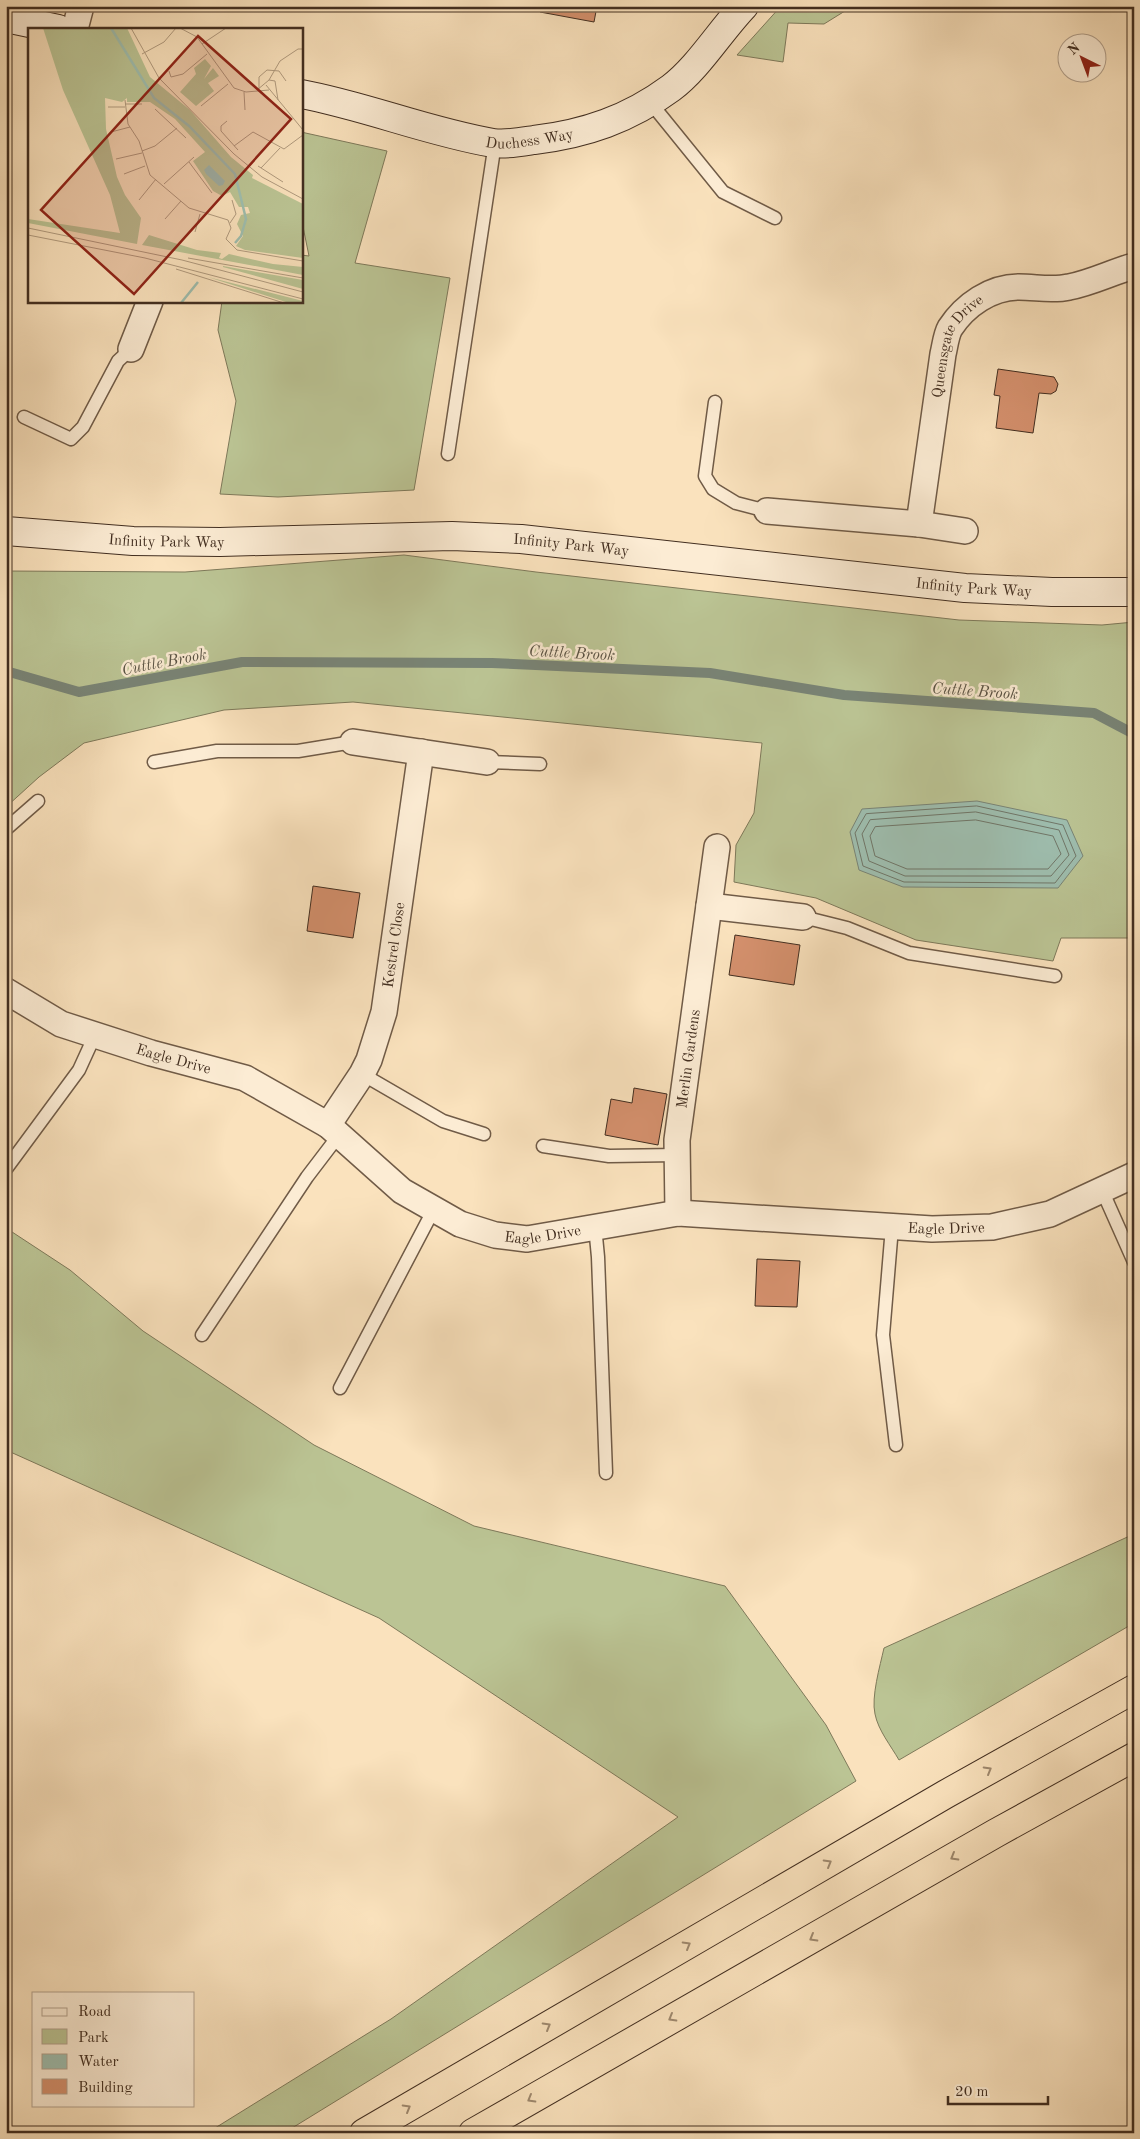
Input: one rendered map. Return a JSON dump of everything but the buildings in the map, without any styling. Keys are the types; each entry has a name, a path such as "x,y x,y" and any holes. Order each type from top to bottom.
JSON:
{"highway":[{"path":"1024,1750 1134,1676"},
{"path":"364,2133 1024,1750 1134,1689"},
{"path":"472,2133 996,1833 1134,1757"},
{"path":"996,1833 1134,1775"}],"street":[{"path":"75,28 81,6"},
{"name":"Duchess Way","path":"302,94 495,143 569,136 606,125 650,102 672,87 698,60 728,16 744,6"},
{"path":"6,18 53,28"},
{"name":"Queensgate Drive","path":"919,524 943,354 949,330 961,315 973,302 995,291 1018,286 1048,289 1069,287 1134,266"},
{"path":"131,349 150,302"},
{"path":"767,511 919,524 964,531"},
{"name":"Infinity Park Way","path":"6,531 133,541 220,542 452,536 521,539 965,588 1052,592 1134,592"},
{"path":"353,742 487,762"},
{"name":"Kestrel Close","path":"334,1130 369,1060 384,1012 421,752"},
{"name":"Merlin Gardens","path":"678,1213 677,1140 717,846"},
{"path":"709,906 803,917"},
{"name":"Eagle Drive","path":"6,991 61,1024 151,1053 245,1078 334,1130 402,1191 460,1224 503,1236 527,1238 678,1213 932,1229 992,1227 1050,1214 1134,1175"}],"lane":[{"path":"650,102 723,192 775,218"},
{"path":"448,454 495,143"},
{"path":"24,417 71,439 83,427 118,361 131,349"},
{"path":"715,402 705,476 712,489 736,503 767,511"},
{"path":"154,762 217,751 298,751 353,742"},
{"path":"487,762 540,764"},
{"path":"6,829 38,801"},
{"path":"803,917 846,928 909,953 1055,976"},
{"path":"6,1169 79,1070 95,1035"},
{"path":"362,1074 442,1121 484,1134"},
{"path":"202,1334 307,1177 334,1130"},
{"path":"543,1146 609,1156 677,1155"},
{"path":"1102,1190 1134,1262"},
{"path":"340,1388 434,1209"},
{"path":"595,1226 598,1258 606,1473"},
{"path":"892,1227 883,1335 896,1445"}],"green space":[{"path":"781,6 853,6 824,24 788,23 783,62 737,55"},
{"path":"302,132 387,151 355,263 450,278 414,490 278,497 220,494 236,401 218,330 222,302 302,302 302,255 309,256 302,222"},
{"path":"404,555 536,572 959,620 1102,625 1134,622 1134,938 1061,938 1053,961 916,940 816,898 734,882 736,845 754,813 762,743 353,702 224,710 84,743 39,777 6,807 6,571 185,572"},
{"path":"6,1228 70,1270 143,1331 314,1445 474,1526 725,1586 826,1725 856,1781 284,2133 207,2133 391,2019 678,1817 379,1618 6,1450"},
{"path":"1134,1534 1134,1623 899,1760 882,1732 874,1707 878,1672 884,1648"}],"water":[{"path":"977,801 1067,820 1083,856 1058,888 903,887 859,870 850,832 862,809"}],"waterway":[{"name":"Cuttle Brook","path":"6,671 79,692 242,662 492,663 710,673 844,695 1094,713 1134,734"}]}
